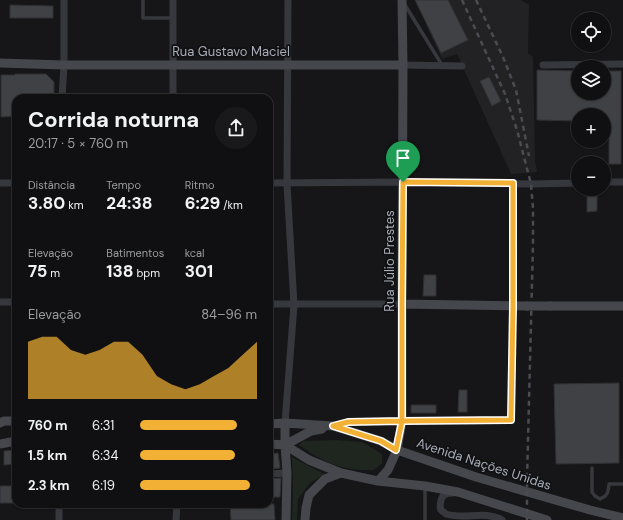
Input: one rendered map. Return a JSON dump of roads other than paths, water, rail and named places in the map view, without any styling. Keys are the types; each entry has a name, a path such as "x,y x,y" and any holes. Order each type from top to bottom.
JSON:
{"street":[{"path":"62,94 64,65 64,0"},
{"path":"173,0 174,94"},
{"path":"286,520 287,473 285,445 294,305 287,184 288,0"},
{"name":"Rua Júlio Prestes","path":"378,481 388,470 396,450 402,421 402,0"},
{"name":"Rua Gustavo Maciel","path":"0,63 64,65 403,64 462,66"},
{"path":"543,65 623,64"},
{"path":"611,182 623,182"},
{"path":"0,183 12,183"},
{"path":"273,183 571,183"},
{"path":"285,445 311,431 348,422 511,420 513,183"},
{"path":"0,302 12,302"},
{"path":"273,304 623,306"},
{"path":"1,422 12,421"},
{"name":"Avenida Nações Unidas","path":"273,424 286,423 333,426 381,441 396,450 476,477 575,506 623,518"},
{"path":"0,444 12,442"},
{"path":"273,444 285,445 309,460 341,473 378,481 425,486 458,492 547,520"},
{"path":"273,474 287,473"},
{"path":"305,520 309,495 324,479 341,473"},
{"path":"440,489 438,506 439,512 452,518 493,520"},
{"path":"458,492 444,495 440,508 445,514 455,517 492,516 502,520"},
{"path":"59,508 59,520"},
{"path":"176,520 177,508"}],"lane":[{"path":"143,0 143,18 173,18"},
{"path":"402,0 442,66"},
{"path":"592,468 592,492 600,499 605,497 608,493 609,484 623,484"},
{"path":"425,486 425,520"}],"railway":[{"path":"462,0 505,94 517,130 531,184 533,208 533,245 527,520"},
{"path":"476,0 503,57 516,90 529,156"}]}
